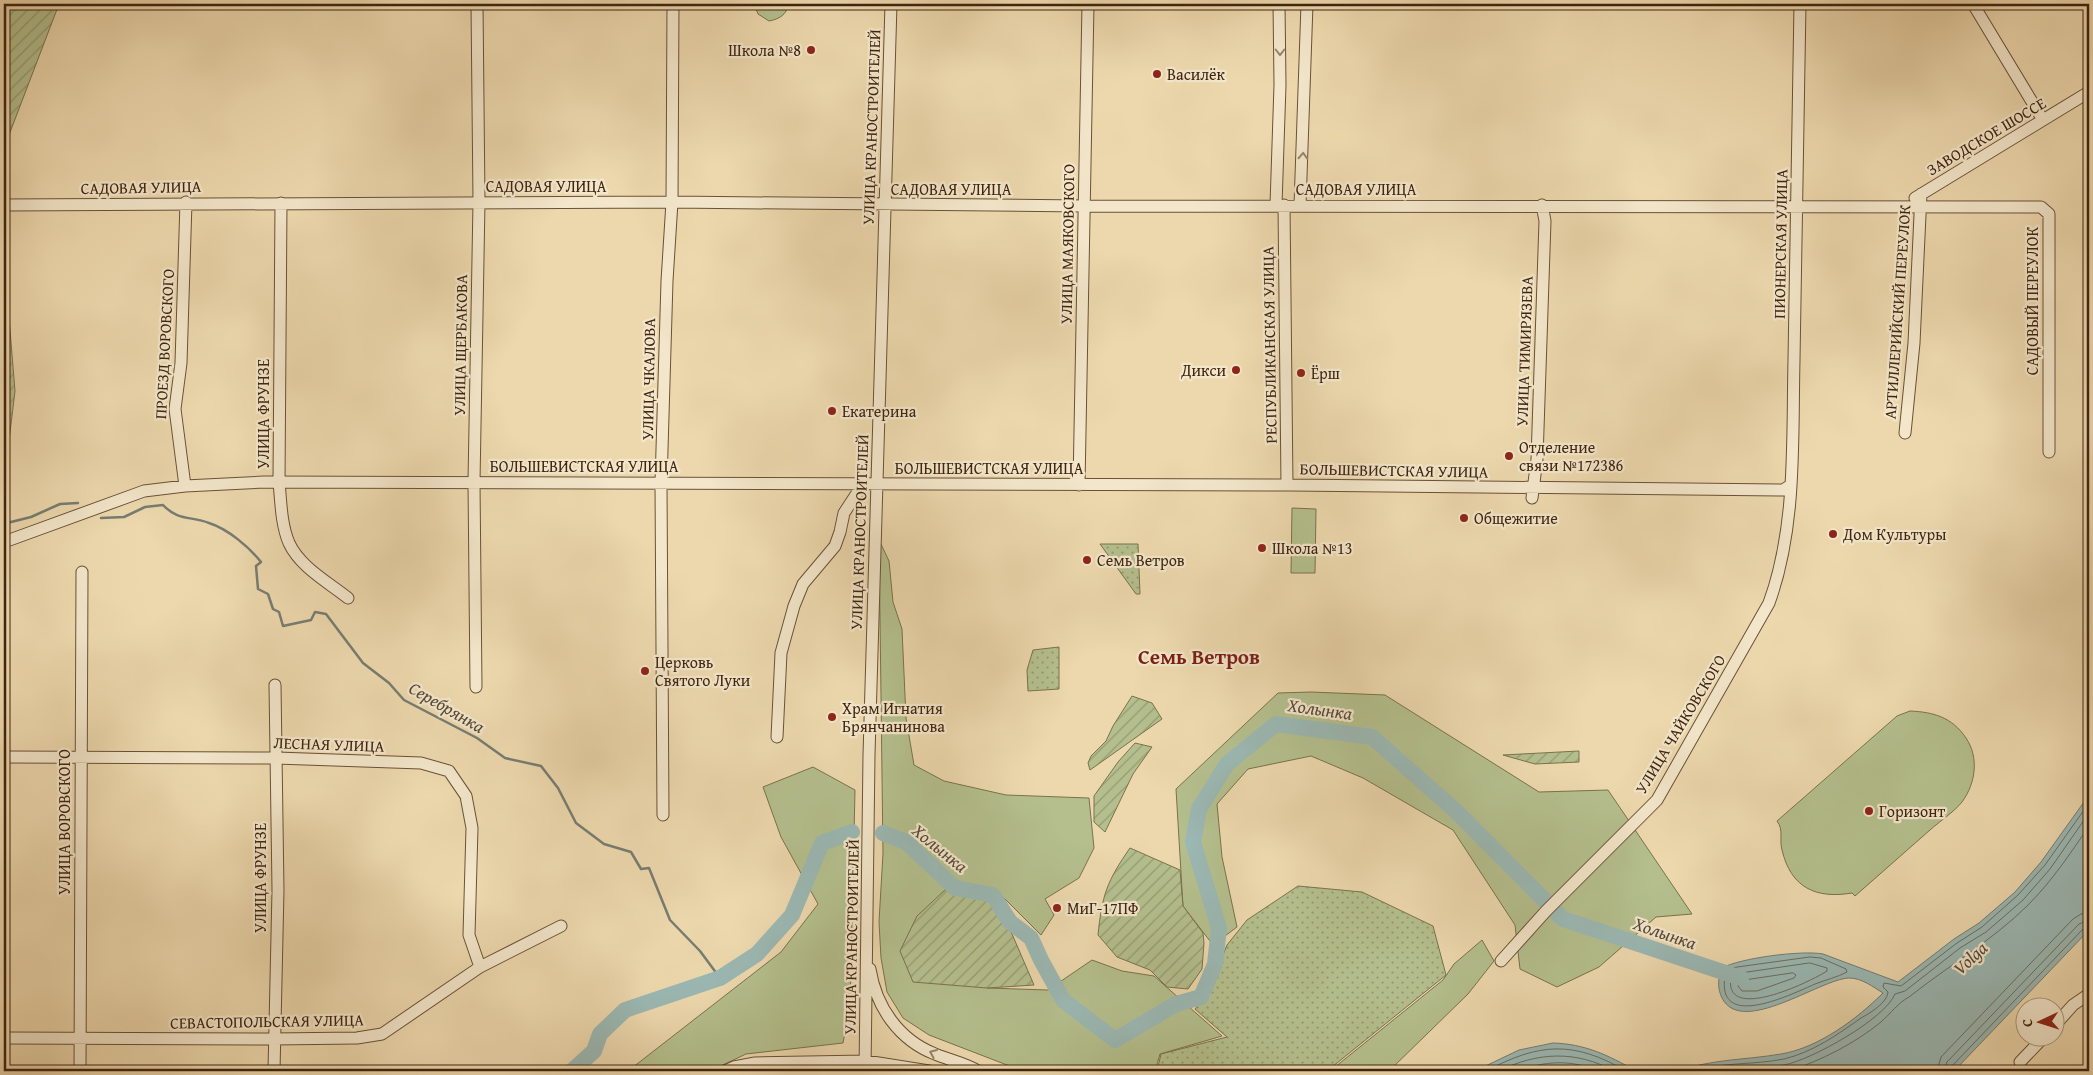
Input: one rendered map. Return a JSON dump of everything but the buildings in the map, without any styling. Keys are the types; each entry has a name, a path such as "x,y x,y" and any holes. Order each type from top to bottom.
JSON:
{"street":[{"name":"УЛИЦА ЩЕРБАКОВА","path":"476,687 474,482 479,202 477,4"},
{"name":"УЛИЦА ЧКАЛОВА","path":"663,815 662,483 667,280 672,202 674,4"},
{"name":"УЛИЦА КРАНОСТРОИТЕЛЕЙ","path":"866,1066 876,484 891,4"},
{"name":"УЛИЦА МАЯКОВСКОГО","path":"1079,485 1088,4"},
{"name":"РЕСПУБЛИКАНСКАЯ УЛИЦА","path":"1279,4 1280,205 1287,485"},
{"path":"1300,205 1307,4"},
{"name":"ПИОНЕРСКАЯ УЛИЦА","path":"1790,485 1800,4"},
{"path":"1973,4 2043,120"},
{"name":"ЗАВОДСКОЕ ШОССЕ","path":"1898,207 2089,92"},
{"name":"АРТИЛЛЕРИЙСКИЙ ПЕРЕУЛОК","path":"1905,433 1914,343 1921,194"},
{"name":"САДОВАЯ УЛИЦА","path":"4,205 186,202 672,202 1084,206 1542,205 1898,207"},
{"name":"ПРОЕЗД ВОРОВСКОГО","path":"186,202 181,363 174,409 186,486"},
{"name":"УЛИЦА ФРУНЗЕ","path":"281,203 279,482 283,520 290,543 306,565 348,598"},
{"name":"УЛИЦА ТИМИРЯЗЕВА","path":"1533,493 1539,418 1545,221 1542,205"},
{"name":"САДОВЫЙ ПЕРЕУЛОК","path":"1898,207 2040,207 2049,214 2049,452"},
{"name":"БОЛЬШЕВИСТСКАЯ УЛИЦА","path":"4,542 144,491 186,486 279,482 1287,485 1533,493 1784,490 1790,485"},
{"path":"777,737 781,654 794,606 803,584 835,546 844,513 862,484"},
{"name":"УЛИЦА ЧАЙКОВСКОГО","path":"1501,961 1546,911 1657,800 1769,603 1782,564 1790,485"},
{"name":"УЛИЦА ВОРОВСКОГО","path":"80,1071 82,572"},
{"name":"УЛИЦА ФРУНЗЕ","path":"274,1071 273,1039 278,890 275,686"},
{"name":"ЛЕСНАЯ УЛИЦА","path":"4,757 276,758 421,763 449,771 466,796 472,828 469,935 480,967"},
{"name":"СЕВАСТОПОЛЬСКАЯ УЛИЦА","path":"4,1038 273,1039 357,1038 382,1034 480,967 561,926"},
{"path":"867,944 872,978 879,1002 893,1024 904,1036 920,1047 978,1071"},
{"path":"2066,1013 2073,1005 2089,994"},
{"path":"2020,1062 2033,1048"},
{"path":"725,1071 734,1067 756,1063 866,1066 928,1071"}],"green space":[{"path":"4,4 59,4 4,148"},
{"path":"754,4 788,4 782,16 769,21 758,14"},
{"path":"4,257 15,391 4,482"},
{"path":"1292,508 1316,509 1315,573 1291,573"},
{"path":"879,540 889,561 893,602 902,629 906,718 914,765 944,781 1006,795 1089,798 1094,848 1079,878 1045,899 1054,915 1041,935 1004,898 971,884 946,890 987,988 1048,990 1092,960 1122,971 1154,976 1222,1036 1160,1054 1155,1071 1020,1070 929,1035 903,1018 887,992 881,958 879,922 883,853"},
{"path":"1100,544 1138,544 1140,594 1136,594"},
{"path":"1059,647 1059,689 1028,691 1027,670 1033,650"},
{"path":"1311,692 1385,695 1539,792 1608,790 1692,914 1656,917 1599,967 1557,987 1520,969 1515,925 1453,830 1363,778 1311,756 1248,769 1217,804 1222,857 1237,927 1213,945 1183,906 1176,789 1278,693"},
{"path":"1132,696 1152,703 1162,719 1090,770 1088,763 1091,756 1106,741"},
{"name":"Горизонт","path":"1910,711 1934,714 1948,720 1966,738 1973,753 1974,762 1973,778 1967,795 1955,809 1855,896 1852,893 1827,894 1807,888 1792,874 1786,863 1781,846 1781,831 1777,821 1897,716"},
{"path":"1135,743 1152,747 1133,774 1105,832 1094,822 1094,796 1118,762"},
{"path":"1579,751 1579,762 1535,764 1503,755"},
{"path":"813,767 855,790 850,1007 843,1043 746,1054 710,1071 628,1071 781,952 818,904 781,837 763,787"},
{"path":"1130,848 1180,870 1183,906 1203,933 1204,943 1202,969 1188,989 1167,987 1150,970 1117,957 1098,935 1101,909 1107,889"},
{"path":"1298,886 1362,892 1433,926 1446,975 1327,1071 1157,1071 1161,1054 1227,1037 1195,1009 1207,995 1227,945 1247,920"},
{"path":"946,889 989,898 1012,934 1034,985 987,988 913,982 900,951 917,916"},
{"path":"1482,940 1494,961 1468,994 1389,1071 1330,1071 1443,980 1454,964"}],"water":[{"name":"Volga","path":"2089,795 2089,930 2024,998 2016,998 2016,1006 1953,1071 1678,1071 1716,1062 1781,1054 1809,1046 1849,1022 1883,993 1863,981 1849,978 1836,981 1782,1003 1763,1009 1746,1011 1732,1008 1722,998 1719,983 1722,968 1756,958 1813,953 1823,954 1898,982 1954,939 1979,923 2015,892 2041,862"},
{"path":"1553,1043 1596,1051 1636,1071 1475,1071 1519,1050"}],"waterway":[{"path":"4,521 7,523 31,517 60,504 78,503"},
{"name":"Серебрянка","path":"101,518 124,517 145,507 163,505 174,514 216,526 238,539 261,562 256,566 258,589 268,594 273,609 279,612 283,626 311,620 315,612 326,614 363,663 389,683 404,700 477,738 505,758 541,766 558,788 576,823 604,844 631,852 641,869 649,868 670,920 700,951 720,978"},
{"name":"Холынка","path":"883,833 906,842 955,888 993,895 1010,922 1031,938 1063,1000 1115,1040 1176,1004 1201,997 1215,964 1219,928 1193,842 1199,809 1227,764 1276,724 1372,737 1457,812 1563,919 1741,978"},
{"name":"Холынка","path":"572,1071 594,1051 600,1034 625,1010 720,978 757,954 792,915 822,843 852,832"}],"place":[{"name":"Школа №8","path":"811,50"},
{"name":"Василёк","path":"1157,74"},
{"name":"Дикси","path":"1236,370"},
{"name":"Ёрш","path":"1301,373"},
{"name":"Екатерина","path":"832,411"},
{"name":"Отделение связи №172386","path":"1509,456"},
{"name":"Общежитие","path":"1464,518"},
{"name":"Дом Культуры","path":"1833,534"},
{"name":"Школа №13","path":"1262,548"},
{"name":"Семь Ветров","path":"1087,560"},
{"name":"Церковь Святого Луки","path":"645,671"},
{"name":"Храм Игнатия Брянчанинова","path":"832,717"},
{"name":"Горизонт","path":"1869,811"},
{"name":"МиГ-17ПФ","path":"1057,908"}],"district":[{"name":"Семь Ветров","path":"1199,656"}]}
